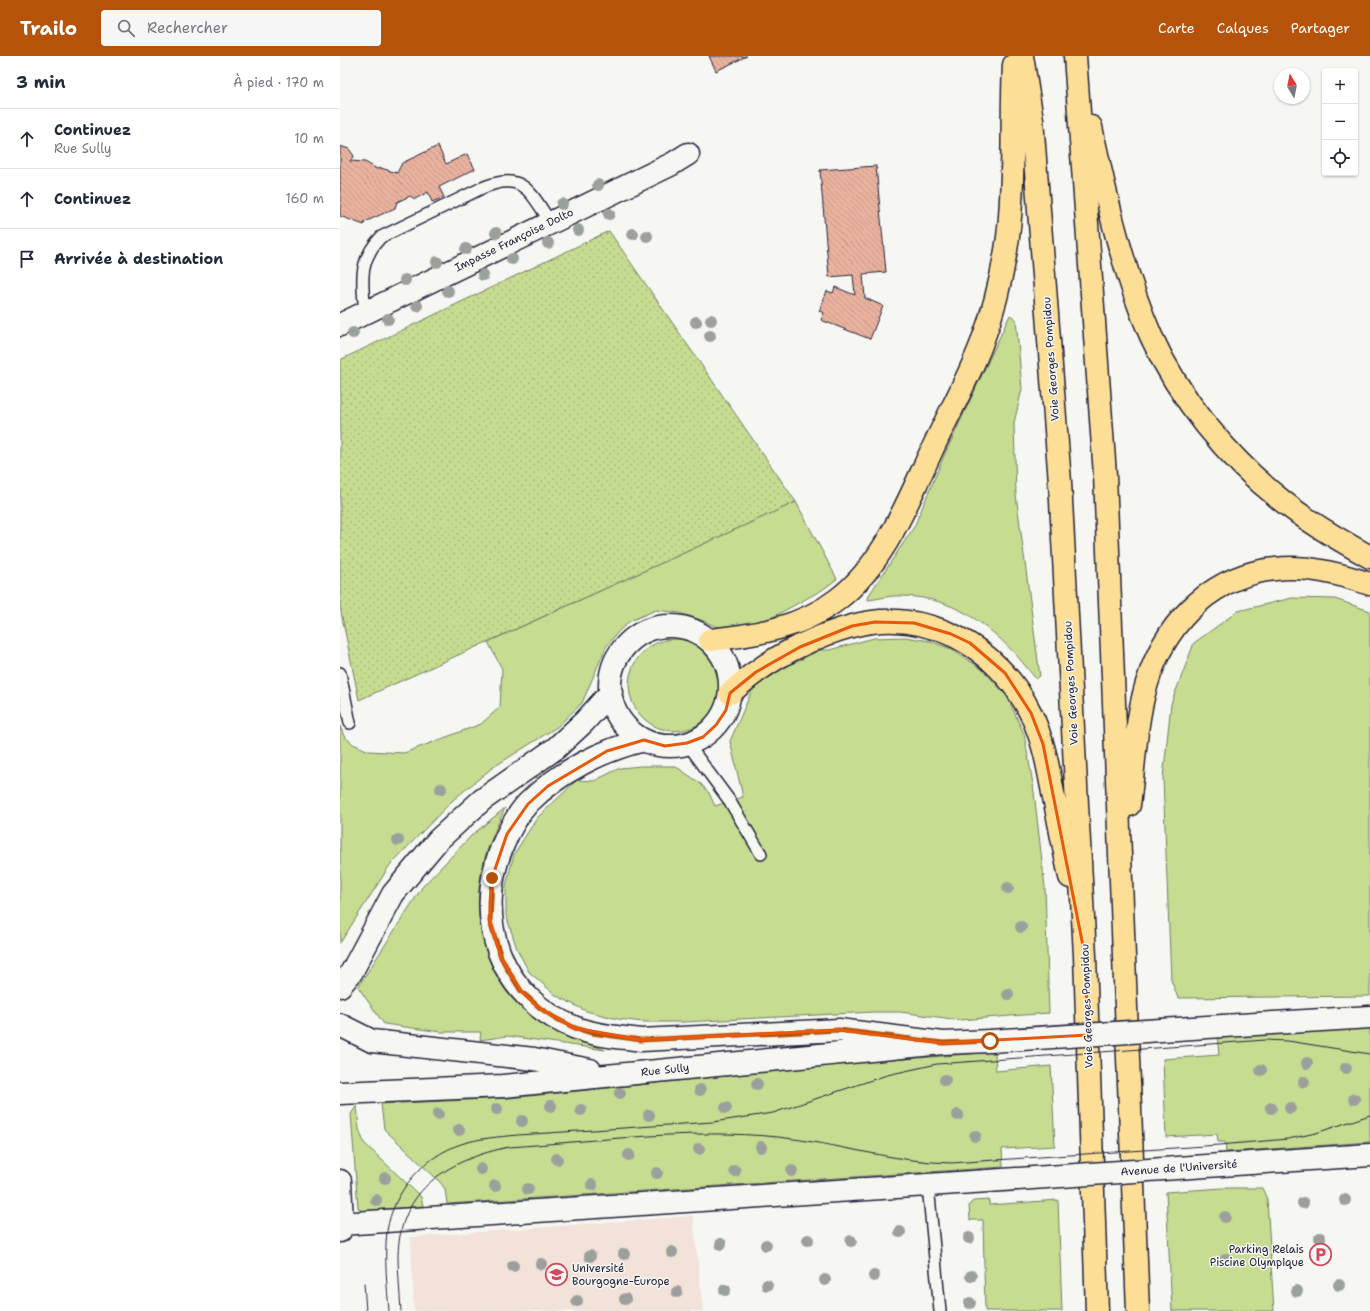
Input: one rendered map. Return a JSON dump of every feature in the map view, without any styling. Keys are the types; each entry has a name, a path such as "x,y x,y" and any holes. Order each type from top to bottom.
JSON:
{"highway":[{"path":"710,640 750,636 770,631 797,622 822,611 839,599 868,570 892,530 981,345 997,294 1008,230 1013,164 1012,112 1015,56"},
{"name":"Voie Georges Pompidou","path":"1022,56 1032,120 1047,295 1060,482 1085,956 1097,1311"},
{"path":"1075,56 1102,179 1120,251 1151,336 1170,370 1195,410 1253,476 1306,519 1370,557"},
{"path":"1075,56 1105,475 1122,868 1138,1311"},
{"path":"1122,868 1144,696 1158,653 1168,635 1183,615 1197,602 1233,581 1254,572 1276,569 1318,570 1345,576 1370,584"},
{"path":"730,693 756,672 774,661 800,647 852,626 875,622 896,621 914,623 951,634 976,648 1005,673 1018,689 1031,713 1043,744 1085,956"}],"main road":[{"name":"Impasse Françoise Dolto","path":"340,325 672,164 688,154"},
{"path":"666,626 682,626 697,632 710,640 720,651 727,664 730,678 730,693 726,710 716,725 703,736 687,743 665,746 644,740 631,731 621,720 614,707 611,692 611,676 616,661 624,648 636,637 650,629 666,626"},
{"path":"340,986 350,973 393,894 433,845 458,820 482,800 556,748 584,722 611,692"},
{"path":"644,740 623,745 574,768 548,786 528,804 508,834 492,878 490,922 501,957 521,991 540,1008 555,1018 575,1028 641,1040 839,1030 943,1043"},
{"name":"Rue Sully","path":"340,1093 503,1086 943,1043 1370,1017"},
{"path":"340,1026 372,1041 534,1059 615,1075"},
{"name":"Avenue de l'Université","path":"928,1185 1370,1155"},
{"path":"340,1181 341,1226 928,1185"}],"lane":[{"path":"365,313 361,280 363,268 373,246 381,237 482,188 495,182 508,181 520,184 530,191 551,223"},
{"path":"340,673 350,723"},
{"path":"687,743 729,800 761,854"},
{"path":"928,1185 940,1311"}],"highlighted area":[{"path":"875,622 914,623 951,634 970,643 1005,673 1031,713 1043,744 1085,956 1088,1035 943,1043 839,1030 641,1040 575,1028 539,1008 521,991 501,957 490,922 490,902 492,878 507,834 528,804 548,786 607,751 644,740 665,746 687,743 703,737 716,725 726,710 730,693 756,672 800,647 852,626"}],"shaded area":[{"name":"Université Bourgogne-Europe","path":"693,1216 703,1311 414,1311 411,1237"}],"green space":[{"path":"609,231 796,502 359,700 340,607 340,360"},
{"path":"1010,315 1016,319 1022,389 1014,423 1016,495 1040,676 1036,679 1009,647 994,633 961,611 943,603 923,598 897,596 868,600 869,595 914,527 944,456"},
{"path":"796,502 837,579 822,590 773,617 762,622 728,629 714,626 680,613 656,610 630,621 618,632 606,647 582,703 557,727 492,768 453,800 390,865 340,943 340,726 344,736 353,744 369,751 404,753 481,724 500,707 502,669 488,642"},
{"path":"1292,598 1335,599 1370,611 1370,996 1178,998 1171,980 1163,778 1171,704 1194,643 1238,611"},
{"path":"905,637 930,641 951,649 982,669 1007,696 1024,734 1033,784 1045,887 1049,1013 960,1020 900,1012 873,1012 684,1022 643,1022 618,1019 586,1011 557,996 529,972 517,949 506,915 506,886 514,854 537,818 577,780 594,781 620,768 641,766 675,766 700,783 709,793 715,806 743,797 730,741 753,688 782,669 819,650 829,650 874,638"},
{"path":"675,639 692,643 707,653 717,668 721,685 717,702 707,717 692,727 675,731 658,727 643,717 633,702 629,685 633,668 643,653 658,643"},
{"path":"505,808 491,840 481,874 479,913 481,934 487,953 495,972 505,989 518,1005 533,1017 550,1027 605,1050 508,1036 480,1040 481,1032 441,1032 384,1024 358,987 423,886 472,835"},
{"path":"1370,1026 1370,1142 1226,1152 1225,1142 1218,1142 1217,1134 1166,1137 1163,1059 1219,1055 1217,1036"},
{"path":"995,1052 996,1071 1051,1066 1055,1146 1002,1149 1003,1167 447,1204 445,1189 440,1182 384,1129 381,1104 510,1098 853,1063"},
{"path":"357,1105 359,1129 364,1143 421,1197 423,1206 362,1211 358,1208 351,1114"},
{"path":"1222,1188 1262,1188 1267,1199 1274,1311 1172,1311 1166,1192"},
{"path":"989,1200 989,1205 1058,1200 1062,1311 985,1311 983,1220 970,1220 969,1205 973,1201"}],"building":[{"path":"709,56 747,56 716,71"},
{"path":"340,146 349,149 354,156 350,161 365,162 377,169 381,168 397,173 402,163 438,146 446,164 467,154 475,169 439,187 444,197 432,202 428,192 415,199 410,196 397,202 395,208 365,222 364,225 340,216"},
{"path":"876,166 886,272 863,274 865,298 883,306 870,339 821,320 824,313 819,311 827,291 833,293 835,287 855,295 853,275 829,277 820,170"}],"tram line":[{"path":"389,1311 386,1271 386,1241 390,1217 396,1203 403,1190 422,1167 447,1150 475,1140 518,1135 713,1122 773,1113 887,1075 937,1064 1265,1040 1288,1041 1370,1054"},
{"path":"401,1311 398,1256 401,1233 407,1212 418,1195 432,1181 448,1169 487,1152 509,1147 643,1136 711,1134 744,1135 778,1137 821,1143 886,1156 929,1162 951,1163 1288,1139 1316,1133 1370,1115"},
{"path":"364,1283 366,1311"}],"place":[{"name":"Parking Relais Piscine Olympique","path":"1320,1255"},
{"name":"Université Bourgogne-Europe","path":"556,1274"}],"route":[{"path":"492,878 490,922 501,957 509,972 521,991 540,1008 555,1018 575,1028 592,1033 641,1040 839,1030 943,1043 990,1041"}]}
